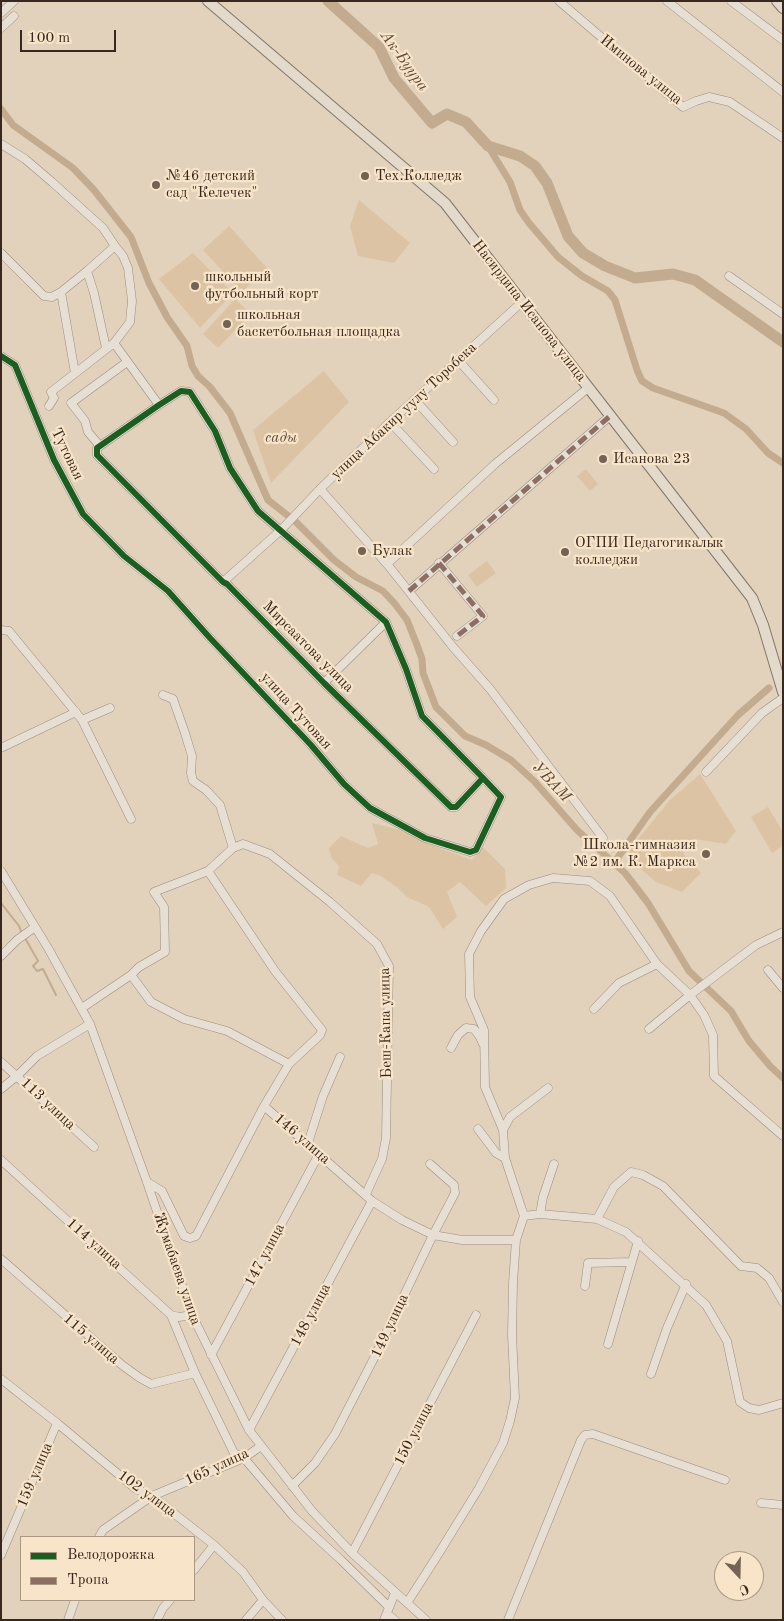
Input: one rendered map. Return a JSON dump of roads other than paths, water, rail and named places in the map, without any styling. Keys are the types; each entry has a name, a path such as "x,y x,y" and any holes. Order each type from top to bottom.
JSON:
{"main road":[{"name":"Насирдина Исанова улица","path":"208,1 446,203 752,598 763,625 783,692"},
{"path":"777,1 783,8"}],"street":[{"path":"1,13 14,1"},
{"name":"Иминова улица","path":"559,1 683,107 708,98 730,102 783,138"},
{"path":"667,1 783,92"},
{"path":"731,1 783,40"},
{"path":"1,28 14,16"},
{"path":"1,144 25,159 103,228 123,256 128,268 132,301 130,322 114,343 51,392 54,398 49,406"},
{"path":"1,253 44,296 52,297 87,271 115,246"},
{"path":"87,271 94,293 106,348"},
{"path":"729,276 783,314"},
{"path":"61,292 75,373"},
{"name":"улица Абакир уулу Торобека","path":"522,302 390,422 320,489 387,564 453,647 490,689 602,838"},
{"path":"114,343 159,404"},
{"name":"Тутовая","path":"1,356 14,365 54,460 84,514 124,556"},
{"path":"458,360 494,400"},
{"name":"Мирсаатова улица","path":"128,362 71,403 85,421 88,432 98,451 223,582 451,807 456,807 483,778"},
{"path":"387,564 495,464 588,388"},
{"path":"98,451 159,404 181,391 190,392 214,430 230,468 258,511 282,528 386,622 406,669 422,716 483,778"},
{"path":"414,400 453,442"},
{"path":"409,591 610,416"},
{"path":"390,422 434,469"},
{"path":"223,582 282,528 320,489"},
{"name":"улица Тутовая","path":"124,556 168,591 344,784 370,808 425,838 470,852 476,850 500,797 483,778"},
{"path":"439,563 483,616 457,636"},
{"name":"Мирсаатова улица","path":"324,683 386,622"},
{"path":"1,630 9,631 82,720 131,820"},
{"path":"82,1008 139,967 165,952 164,907 154,892 208,871 233,848 220,805 206,790 193,781 191,773 192,756 184,730 173,699 163,695"},
{"path":"706,772 762,713 783,698"},
{"path":"82,720 110,708"},
{"path":"1,748 76,712"},
{"name":"Беш-Капа улица","path":"233,848 243,844 270,854 330,902 376,944 389,966 386,1138 382,1159 366,1194"},
{"path":"208,871 275,971 322,1030 320,1036 289,1064 264,1106"},
{"name":"Жумабаева улица","path":"1,872 90,1024 147,1182 192,1315 249,1430 312,1511 352,1553 426,1620"},
{"path":"407,1603 479,1488 503,1443 515,1398 512,1335 513,1283 516,1240 524,1216 506,1158 503,1130 485,1087 484,1030 470,997 470,954 481,931 504,899 529,886 552,878 590,881 610,896 657,964 692,994 713,1035 714,1076 783,1136"},
{"path":"1,956 24,935 35,928"},
{"path":"649,1029 756,945 783,932"},
{"path":"594,1009 619,983 657,964"},
{"path":"768,970 783,988"},
{"path":"131,974 151,1002 184,1019 227,1031 289,1064"},
{"path":"1,1089 37,1056 90,1024"},
{"path":"451,1048 458,1035 466,1028 474,1030 480,1037 485,1051"},
{"path":"308,1143 323,1096 340,1057"},
{"name":"113 улица","path":"1,1062 94,1147"},
{"path":"503,1130 510,1117 548,1088"},
{"name":"146 улица","path":"147,1182 162,1192 184,1236 190,1238 196,1236 264,1106 372,1201 402,1220 433,1235 462,1240 516,1240"},
{"path":"478,1129 496,1153 506,1158"},
{"name":"147 улица","path":"211,1355 319,1154"},
{"name":"114 улица","path":"1,1160 170,1315"},
{"name":"149 улица","path":"292,1486 315,1463 335,1434 455,1193 454,1185 430,1164"},
{"path":"540,1214 542,1197 554,1164"},
{"path":"597,1219 614,1187 631,1172 643,1175 663,1186 741,1266 757,1268 769,1278 783,1302"},
{"name":"148 улица","path":"249,1430 372,1201"},
{"path":"524,1216 540,1214 597,1219 626,1232 706,1304 727,1341 740,1402 749,1408 759,1410 783,1403"},
{"path":"608,1344 638,1241"},
{"name":"115 улица","path":"1,1259 122,1366 140,1378 151,1384 194,1373"},
{"path":"584,1286 588,1263 631,1262"},
{"path":"652,1374 666,1328 686,1284"},
{"path":"170,1315 179,1317 192,1315"},
{"path":"170,1315 194,1373 234,1453 244,1458 293,1516 341,1560 395,1620"},
{"name":"150 улица","path":"352,1553 476,1315"},
{"name":"102 улица","path":"1,1379 136,1489 152,1496 214,1545 243,1572 282,1620"},
{"name":"159 улица","path":"1,1555 57,1423"},
{"path":"508,1620 581,1440 585,1435 593,1434 725,1480"},
{"name":"165 улица","path":"100,1536 103,1530 152,1496 244,1458 261,1446"},
{"path":"761,1502 783,1505"},
{"path":"195,1569 214,1545"},
{"path":"387,1613 395,1593"},
{"path":"246,1620 264,1600"},
{"path":"68,1620 75,1601"},
{"path":"157,1620 169,1601"}],"waterway":[{"name":"Ак-Буура","path":"328,1 379,47 394,78 432,123 447,114 466,122 488,146 520,156 535,166 547,183 568,236 583,253 605,266 635,278 673,274 695,280 783,342"},
{"name":"УВАМ","path":"1,109 13,125 73,168 94,190 131,237 149,283 167,317 187,346 192,366 198,376 210,387 230,413 268,500 296,522 334,560 356,577 383,591 395,604 407,620 417,645 422,659 423,673 436,707 465,736 486,745 511,760 534,781 577,830 625,873 648,903 689,971 731,1011 749,1041 783,1078"},
{"path":"488,146 510,182 520,210 529,223 558,257 582,276 608,291 615,300 642,381 653,388 724,413 746,429 768,453 783,463"},
{"path":"614,863 650,812 738,715 769,688"},
{"path":"1,903 19,926 22,934"},
{"path":"25,938 38,961 33,966 37,971 43,969 56,995"}],"place":[{"name":"Тех.Колледж","path":"365,176"},
{"name":"№46 детский сад \"Келечек\"","path":"156,185"},
{"name":"школьный футбольный корт","path":"195,286"},
{"name":"школьная баскетбольная площадка","path":"227,324"},
{"name":"Исанова 23","path":"603,459"},
{"name":"Булак","path":"362,551"},
{"name":"ОГПИ Педагогикалык колледжи","path":"565,552"},
{"name":"Школа-гимназия №2 им. К. Маркса","path":"706,854"}],"park label":[{"name":"сады","path":"281,438"}]}
